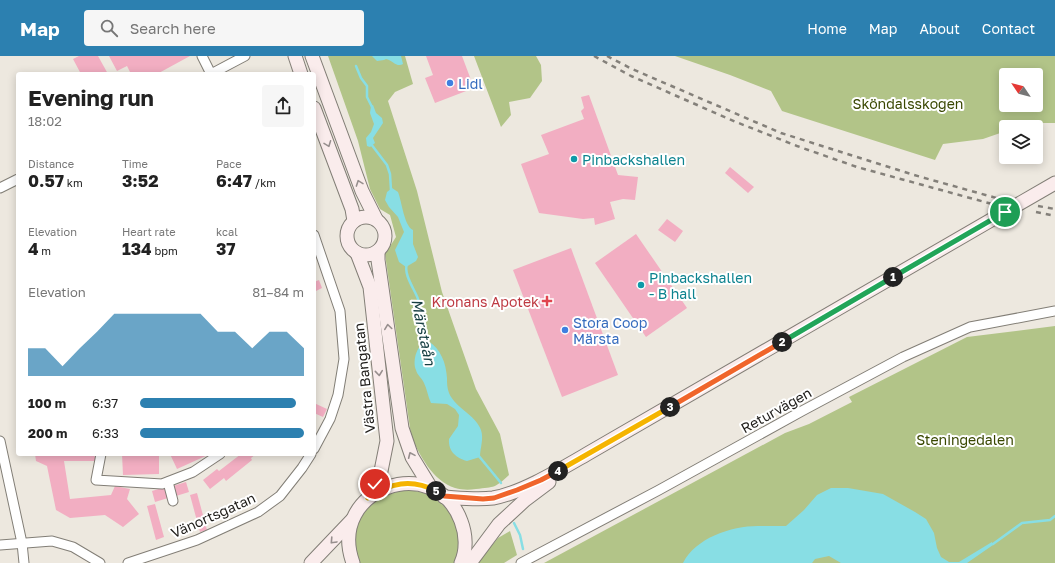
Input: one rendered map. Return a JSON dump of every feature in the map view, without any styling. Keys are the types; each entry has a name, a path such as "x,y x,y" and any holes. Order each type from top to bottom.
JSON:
{"street":[{"path":"202,56 210,72"},
{"path":"215,72 245,56"},
{"path":"295,56 300,72"},
{"name":"Västra Bangatan","path":"312,56 362,191 376,219 385,230 386,238 378,251 379,268 402,428 412,457 431,488"},
{"path":"316,113 352,209 354,221 361,217 368,216 376,219"},
{"path":"0,188 16,180"},
{"path":"464,562 491,523 519,496 541,480 1055,183"},
{"name":"Västra Bangatan","path":"354,221 349,227 347,242 357,253 370,287 387,441 381,471 368,498"},
{"path":"316,241 340,311 344,359 338,395 330,419 316,444"},
{"path":"357,253 372,255 378,251"},
{"name":"Returvägen","path":"521,563 904,357 970,327 1055,310"},
{"path":"0,441 22,543 24,563"},
{"path":"464,562 513,510 587,454"},
{"path":"101,456 96,480 162,484 193,472 217,456"},
{"name":"Vänortsgatan","path":"128,563 197,540 258,512 280,496 310,456"},
{"path":"444,496 483,499 494,498 541,480"},
{"path":"168,482 174,502"},
{"path":"353,563 350,556 348,543 349,530 357,511 368,498 379,490 391,485 405,484 418,484 431,488 444,496 455,510 463,525 465,543 464,562"},
{"path":"311,563 353,518"},
{"path":"0,545 52,540 63,543 86,554 100,563"}],"green space":[{"path":"328,56 405,56 413,84 395,92 388,101 417,191 442,292 476,389 500,434 509,475 494,486 466,490 447,485 440,480 428,466 418,451 411,435 385,254 396,237 390,215 380,209 370,189 358,141"},
{"path":"474,56 536,56 541,65 542,81 530,98 509,102 511,115 501,127"},
{"name":"Sköndalsskogen","path":"675,56 1055,56 1055,123 1043,123 1043,120 999,120 999,133 983,139 943,144 935,160 782,111 771,91"},
{"name":"Steningedalen","path":"1055,326 1055,563 544,563 785,433 809,424 852,402 849,397 967,337"},
{"path":"408,490 430,496 446,508 456,525 458,534 459,544 454,563 360,563 356,549 355,536 358,524 364,514 372,505 382,498 394,493"},
{"path":"510,531 517,555 504,563 477,563 498,538"}],"water":[{"path":"372,56 401,56 403,64 399,65 386,59 377,61"},
{"path":"373,105 376,113 382,118 383,123 373,138 375,143 370,147 367,146 366,138 371,132 374,124 370,113 371,106"},
{"path":"392,188 398,192 405,219 407,224 413,230 413,244 418,257 416,261 406,267 399,262 395,250 404,232 398,217 385,200 387,192"},
{"path":"428,341 433,344 442,357 448,389 452,399 478,424 481,430 482,440 480,457 467,461 454,454 450,448 449,439 458,426 459,415 455,409 447,404 431,403 425,385 417,373 415,366 415,357 418,349 424,342"},
{"path":"831,488 848,488 883,494 915,512 926,519 934,533 937,548 941,557 949,562 959,562 992,542 993,545 967,563 841,563 829,556 815,559 812,563 683,563 697,546 717,534 728,530 750,526 786,526 804,510 817,495"}],"building":[{"path":"79,56 98,56 107,72 80,72 73,59"},
{"path":"109,56 190,56 161,72 130,72 127,66 117,71"},
{"name":"Lidl","path":"426,56 462,56 474,88 435,103 425,78 433,75"},
{"name":"Pinbackshallen","path":"589,95 618,175 638,177 635,200 623,199 610,202 615,219 595,225 594,218 583,219 539,213 521,164 549,154 541,135 584,119 581,111 584,108 581,97"},
{"path":"730,167 754,187 748,193 725,173"},
{"path":"667,219 683,231 675,242 658,230"},
{"name":"Pinbackshallen - B hall","path":"636,234 687,308 646,337 595,263"},
{"path":"571,248 618,375 562,397 513,270"},
{"path":"319,280 322,288 316,291 316,281"},
{"path":"316,404 327,409 323,417 316,414"},
{"path":"35,456 95,456 96,461 64,461 70,499 111,495 115,486 130,489 127,499 139,514 123,527 105,515 70,518 56,510 47,466 36,461"},
{"path":"122,456 159,456 159,474 123,475"},
{"path":"171,456 206,456 177,469"},
{"path":"238,456 254,456 251,458 252,460 226,481 224,478 210,489 203,480 217,469 219,471"},
{"path":"186,482 189,492 176,496 173,486"},
{"path":"165,487 168,498 155,502 152,491"},
{"path":"197,493 207,530 200,532 190,495"},
{"path":"155,504 164,537 156,540 147,506"}],"waterway":[{"name":"Märstaån","path":"356,66 361,78 367,86 367,97 372,107"},
{"name":"Märstaån","path":"371,144 387,165 390,174 391,190"},
{"name":"Märstaån","path":"407,264 406,268 408,277 420,304 426,343"},
{"name":"Märstaån","path":"478,455 501,483"},
{"path":"993,544 1022,523 1050,520 1055,516"},
{"name":"Märstaån","path":"514,523 520,535 523,549"}],"railway":[{"path":"594,56 631,76 736,122 797,146 857,167 992,204"},
{"path":"607,56 632,69 781,133 914,175 1000,199"},
{"path":"1038,206 1055,209"},
{"path":"1036,212 1055,216"}],"place":[{"name":"Lidl","path":"450,83"},
{"name":"Pinbackshallen","path":"574,159"},
{"name":"Pinbackshallen - B hall","path":"641,285"},
{"name":"Kronans Apotek","path":"547,301"},
{"name":"Stora Coop Märsta","path":"565,330"}],"route":[{"path":"375,484 368,498 379,490 391,485 418,484 431,488 444,496 483,499 494,498 507,494 541,480 1005,212"}]}
